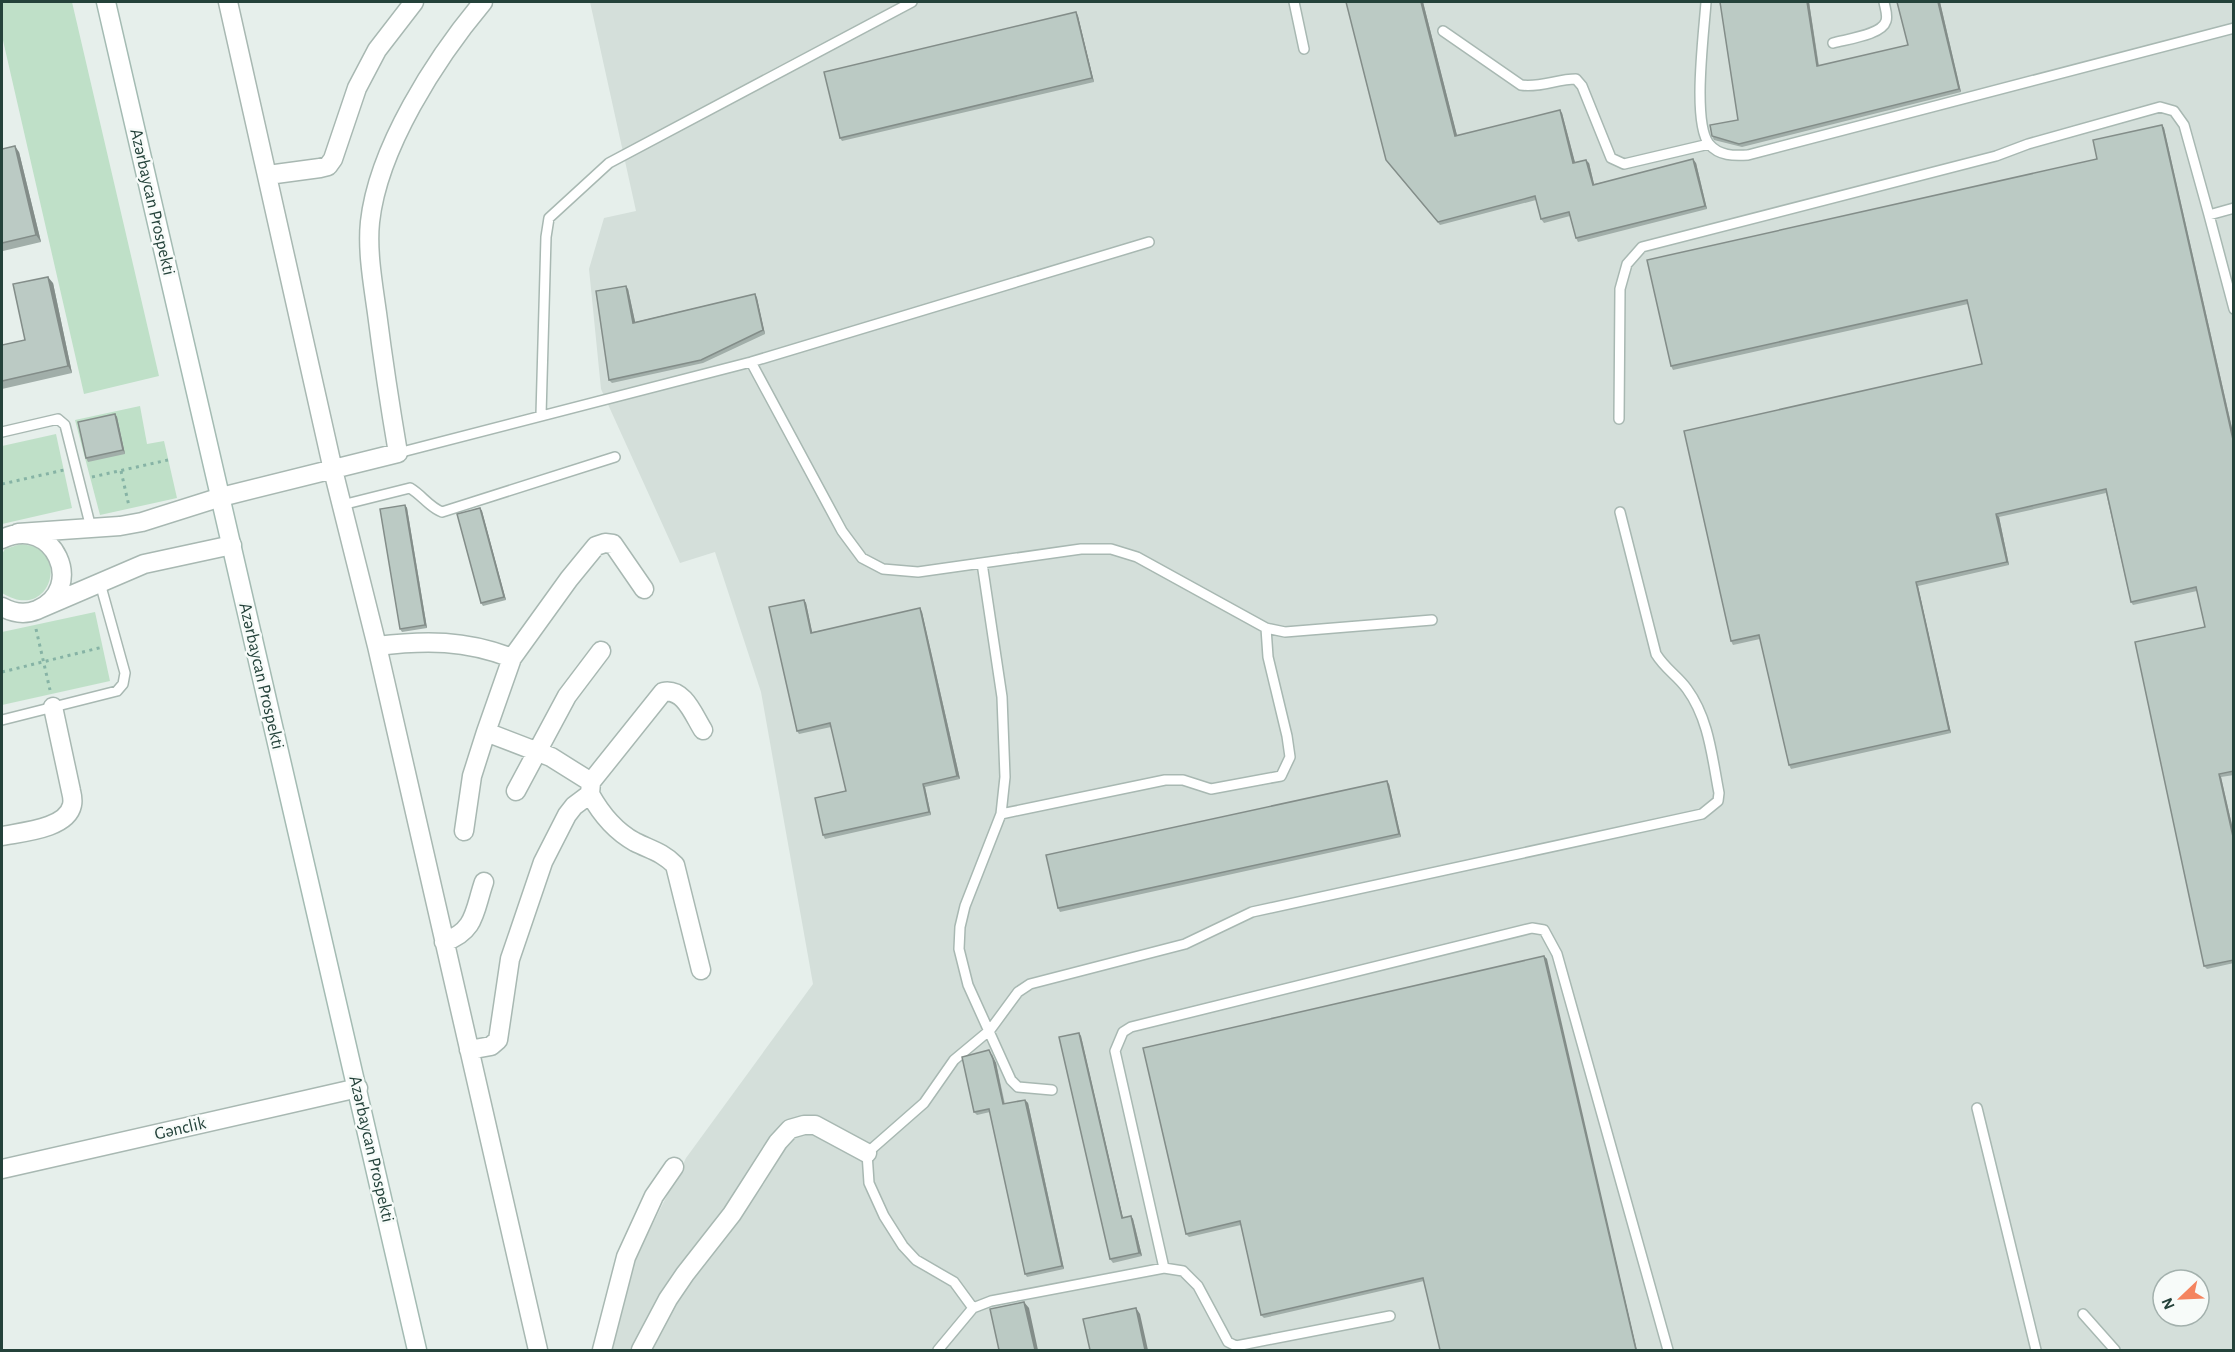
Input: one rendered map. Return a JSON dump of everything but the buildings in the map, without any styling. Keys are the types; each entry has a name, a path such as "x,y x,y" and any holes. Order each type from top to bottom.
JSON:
{"street":[{"name":"Azərbaycan Prospekti","path":"106,2 417,1350"},
{"path":"228,2 333,470 377,646 538,1350"},
{"path":"268,174 328,166 333,159 357,88 377,50 414,2"},
{"path":"10,536 142,522 221,497 398,453 387,394 372,278 370,224 375,193 391,150 412,105 452,43 483,2"},
{"path":"10,536 37,536 45,540 57,554 61,581 54,598 37,617"},
{"path":"464,831 472,776 512,658 569,579 596,546 605,543 613,544 644,589"},
{"path":"5,610 37,617 100,583 154,561 232,545"},
{"path":"377,646 434,641 496,652 512,658"},
{"path":"516,791 567,696 602,651"},
{"path":"469,1050 491,1046 498,1040 510,960 543,862 567,815 663,692 671,691 680,695 703,730"},
{"path":"2,836 56,824 67,816 72,805 52,701"},
{"path":"486,732 551,757 590,788 600,812 607,820 633,841 665,855 675,865 701,970"},
{"path":"444,942 458,937 468,928 484,882"},
{"name":"Gənclik","path":"2,1169 358,1088"},
{"path":"641,1350 668,1299 732,1214 778,1142 790,1129 815,1125 867,1153"},
{"path":"602,1350 627,1257 654,1196 674,1167"}],"lane":[{"path":"541,415 546,237 549,218 609,164 912,2"},
{"path":"1294,2 1304,49"},
{"path":"1706,2 1699,99 1701,123 1709,144 1719,152 1732,156 1748,155 2234,28"},
{"path":"1833,43 1879,31 1886,23 1884,2"},
{"path":"1443,31 1521,84 1532,87 1562,79 1576,79 1582,86 1611,158 1615,161 1624,164 1709,144"},
{"path":"1619,419 1620,289 1627,264 1642,247 1996,156 2028,144 2160,107 2174,111 2184,125 2234,309"},
{"path":"2209,215 2234,208"},
{"path":"398,453 751,362 1149,242"},
{"path":"751,362 842,531 862,558 883,569 918,572 1081,549 1112,549 1137,557 1266,628 1285,632 1432,620"},
{"path":"2,432 58,419 65,425 91,528"},
{"path":"342,505 410,488 433,508 442,512 615,457"},
{"path":"973,1308 954,1282 916,1260 903,1246 884,1216 869,1183 867,1153 924,1103 954,1060 990,1030 1018,992 1030,984 1185,944 1252,912 1702,814 1718,801 1719,793 1706,727 1686,688 1664,668 1656,654 1620,512"},
{"path":"982,563 1002,697 1005,777 1001,814 965,906 960,927 959,949 963,970 1011,1080 1018,1087 1052,1090"},
{"path":"2,720 52,701 117,691 123,684 125,673 100,583"},
{"path":"1001,814 1165,780 1183,780 1211,789 1281,776 1290,757 1268,657 1266,628"},
{"path":"1164,1268 1115,1052 1123,1032 1131,1027 1532,928 1544,930 1557,954 1668,1350"},
{"path":"1977,1108 2036,1350"},
{"path":"938,1350 973,1308 991,1301 1164,1268 1183,1271 1198,1286 1228,1342 1236,1346 1390,1316"},
{"path":"2083,1314 2115,1350"}],"path":[{"path":"90,478 168,460"},
{"path":"2,483 64,470"},
{"path":"121,471 129,508"},
{"path":"37,617 43,662 52,701"},
{"path":"2,672 103,647"}],"shaded area":[{"path":"590,2 2233,2 2233,1350 610,1350 632,1265 686,1158 813,984 761,692 715,552 680,563 601,389 589,269 604,218 636,211"}],"green space":[{"path":"2,2 72,2 159,376 84,394 2,36"},
{"path":"140,406 147,444 164,441 177,498 100,515 75,420"},
{"path":"56,434 72,508 2,524 2,446"},
{"path":"21,544 35,547 45,554 50,564 47,586 41,594 31,600 18,600 2,593 2,554 5,549"},
{"path":"95,612 110,681 2,705 2,632"}]}
